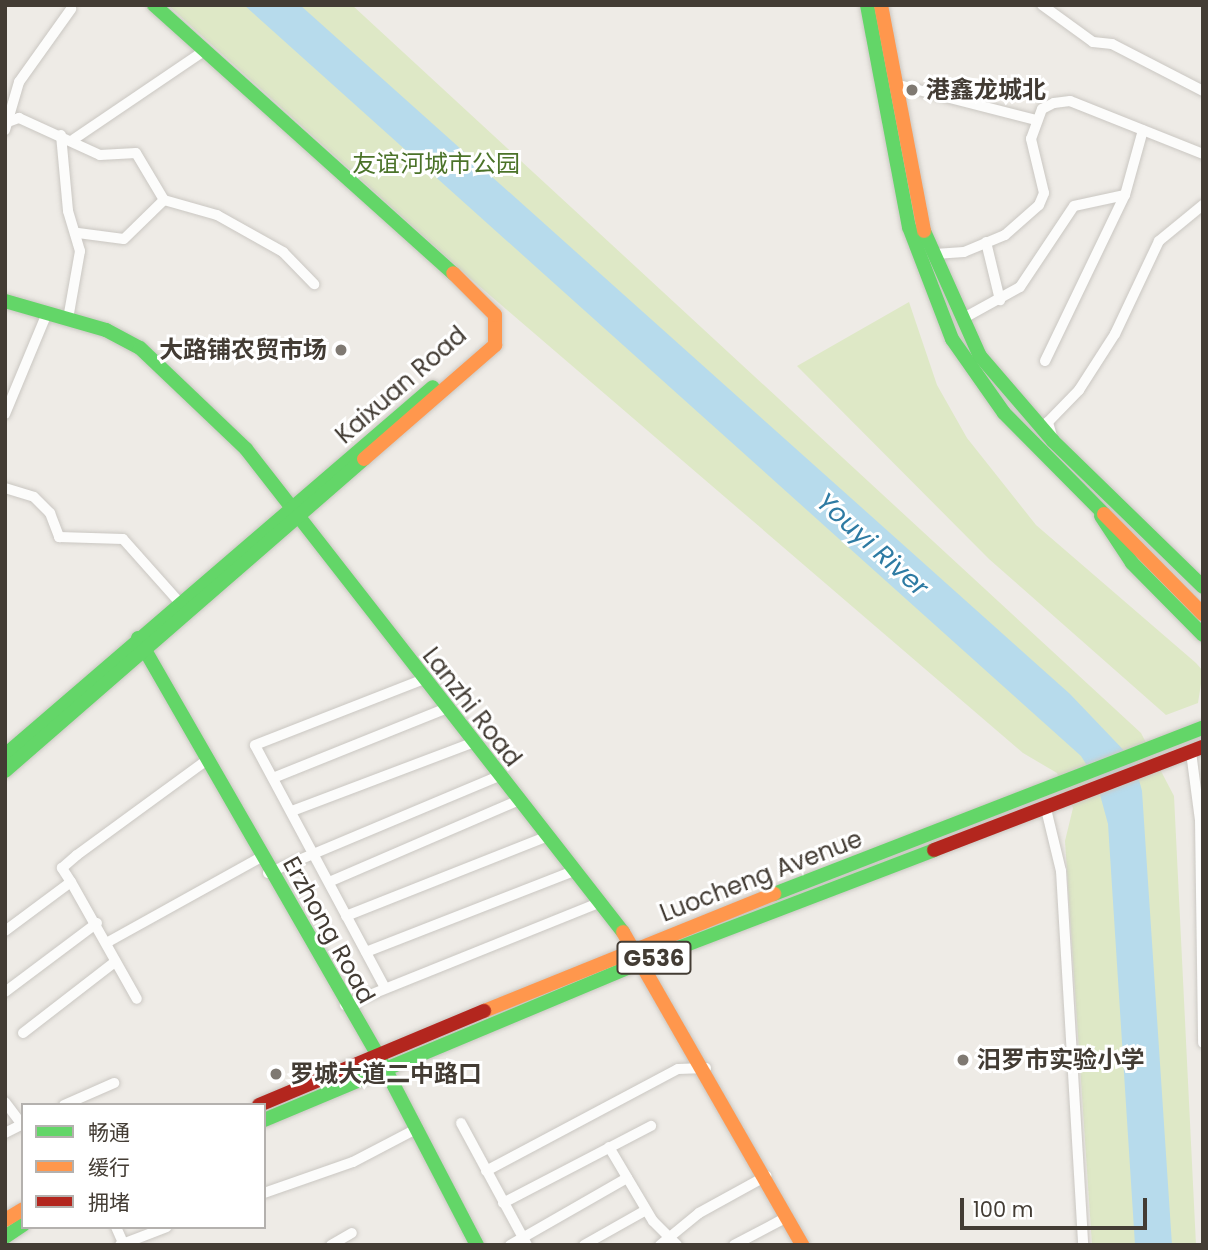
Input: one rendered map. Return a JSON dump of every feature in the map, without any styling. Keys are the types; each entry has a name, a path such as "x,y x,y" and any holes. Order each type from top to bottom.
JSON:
{"main road":[{"name":"Kaixuan Road","path":"5,755 141,643 181,604 295,516 496,330 495,315 473,291 154,5"},
{"path":"867,5 909,227 952,339 1004,413 1101,516 1203,614"},
{"path":"881,5 920,221 962,319 999,383 1053,441 1203,587"},
{"name":"Lanzhi Road","path":"5,302 106,330 168,369 218,416 496,777 644,961 706,1068 802,1245"},
{"path":"5,771 141,643 295,516"},
{"path":"1101,516 1132,563 1203,635"},
{"name":"Erzhong Road","path":"141,643 263,856 268,873 345,1005 378,1055 477,1245"},
{"name":"Luocheng Avenue","path":"264,1103 634,949 1202,728"},
{"name":"Luocheng Avenue","path":"266,1119 385,1072 644,961 1197,750"},
{"path":"5,1220 21,1210"},
{"path":"5,1237 21,1226"}],"street":[{"path":"1042,5 1093,42 1112,44 1203,91"},
{"path":"5,130 19,82 71,9"},
{"path":"74,139 204,51"},
{"path":"895,85 1036,120"},
{"path":"935,254 986,242 1026,221 1039,205 1044,193 1031,139 1042,109 1070,101 1203,154"},
{"path":"8,121 74,139 100,155 136,153 164,200 217,215 283,252 314,284"},
{"path":"1045,361 1125,195 1143,130"},
{"path":"61,135 68,211 78,233 68,319"},
{"path":"962,319 1000,300 1028,279 1074,206 1125,195"},
{"path":"78,233 124,239 164,200"},
{"path":"1053,441 1048,422 1079,390 1115,334 1159,241 1203,205"},
{"path":"986,242 1000,300"},
{"path":"5,414 47,313"},
{"path":"5,488 34,497 50,513 60,537 123,539 181,604"},
{"path":"384,986 255,745 422,680"},
{"path":"273,778 445,709"},
{"path":"292,811 472,743"},
{"path":"1197,750 1203,1043"},
{"path":"137,999 115,962 108,942 62,869 206,760"},
{"path":"268,873 313,850 496,777"},
{"path":"329,881 517,801"},
{"path":"1048,809 1061,871 1083,1245"},
{"path":"346,916 546,837"},
{"path":"108,942 263,856"},
{"path":"366,952 574,871"},
{"path":"5,931 71,882"},
{"path":"345,1005 384,986 599,903"},
{"path":"5,992 97,923"},
{"path":"23,1033 115,962"},
{"path":"486,1171 678,1069 706,1068"},
{"path":"69,1103 114,1083"},
{"path":"5,1102 21,1124"},
{"path":"461,1123 525,1241"},
{"path":"5,1133 21,1125"},
{"path":"503,1203 651,1126"},
{"path":"266,1192 353,1162 416,1129"},
{"path":"609,1147 646,1210 674,1242"},
{"path":"660,1245 674,1242 699,1213 766,1176"},
{"path":"510,1245 525,1241 627,1178"},
{"path":"584,1245 646,1210"},
{"path":"734,1245 787,1217"},
{"path":"122,1244 162,1229"},
{"path":"331,1245 352,1233"}],"green space":[{"name":"友谊河城市公园","path":"168,5 352,5 1141,733 1174,796 1196,1245 1092,1245 1065,841 1073,808 1057,773 1023,753 464,273"},
{"path":"909,302 937,385 967,438 1036,525 1203,671 1198,703 1166,715 989,559 797,366"}],"water":[{"name":"Youyi River","path":"244,5 300,5 1070,694 1134,761 1142,791 1172,1245 1135,1245 1108,824 1096,780 1081,756"}],"traffic: fast":[{"path":"154,5 453,273"},
{"path":"867,5 909,227 952,339 1004,413 1104,514"},
{"path":"924,231 980,356 1053,441 1203,587"},
{"path":"5,301 106,330 140,348 246,449 623,932"},
{"path":"5,755 433,387"},
{"path":"5,771 364,459"},
{"path":"1101,516 1132,563 1203,635"},
{"path":"138,638 378,1055 477,1245"},
{"path":"774,894 1203,728"},
{"path":"266,1119 644,961 934,850"},
{"path":"5,1237 21,1226"}],"traffic: slow":[{"path":"881,5 924,231"},
{"path":"364,459 495,345 495,315 453,273"},
{"path":"1104,514 1203,614"},
{"path":"484,1011 774,894"},
{"path":"623,932 802,1245"},
{"path":"5,1220 21,1210"}],"traffic: jam":[{"path":"934,850 1203,747"},
{"path":"264,1103 484,1011"}],"place":[{"name":"港鑫龙城北","path":"912,90"},
{"name":"大路铺农贸市场","path":"341,350"},
{"name":"汨罗市实验小学","path":"963,1060"},
{"name":"罗城大道二中路口","path":"276,1074"}]}
